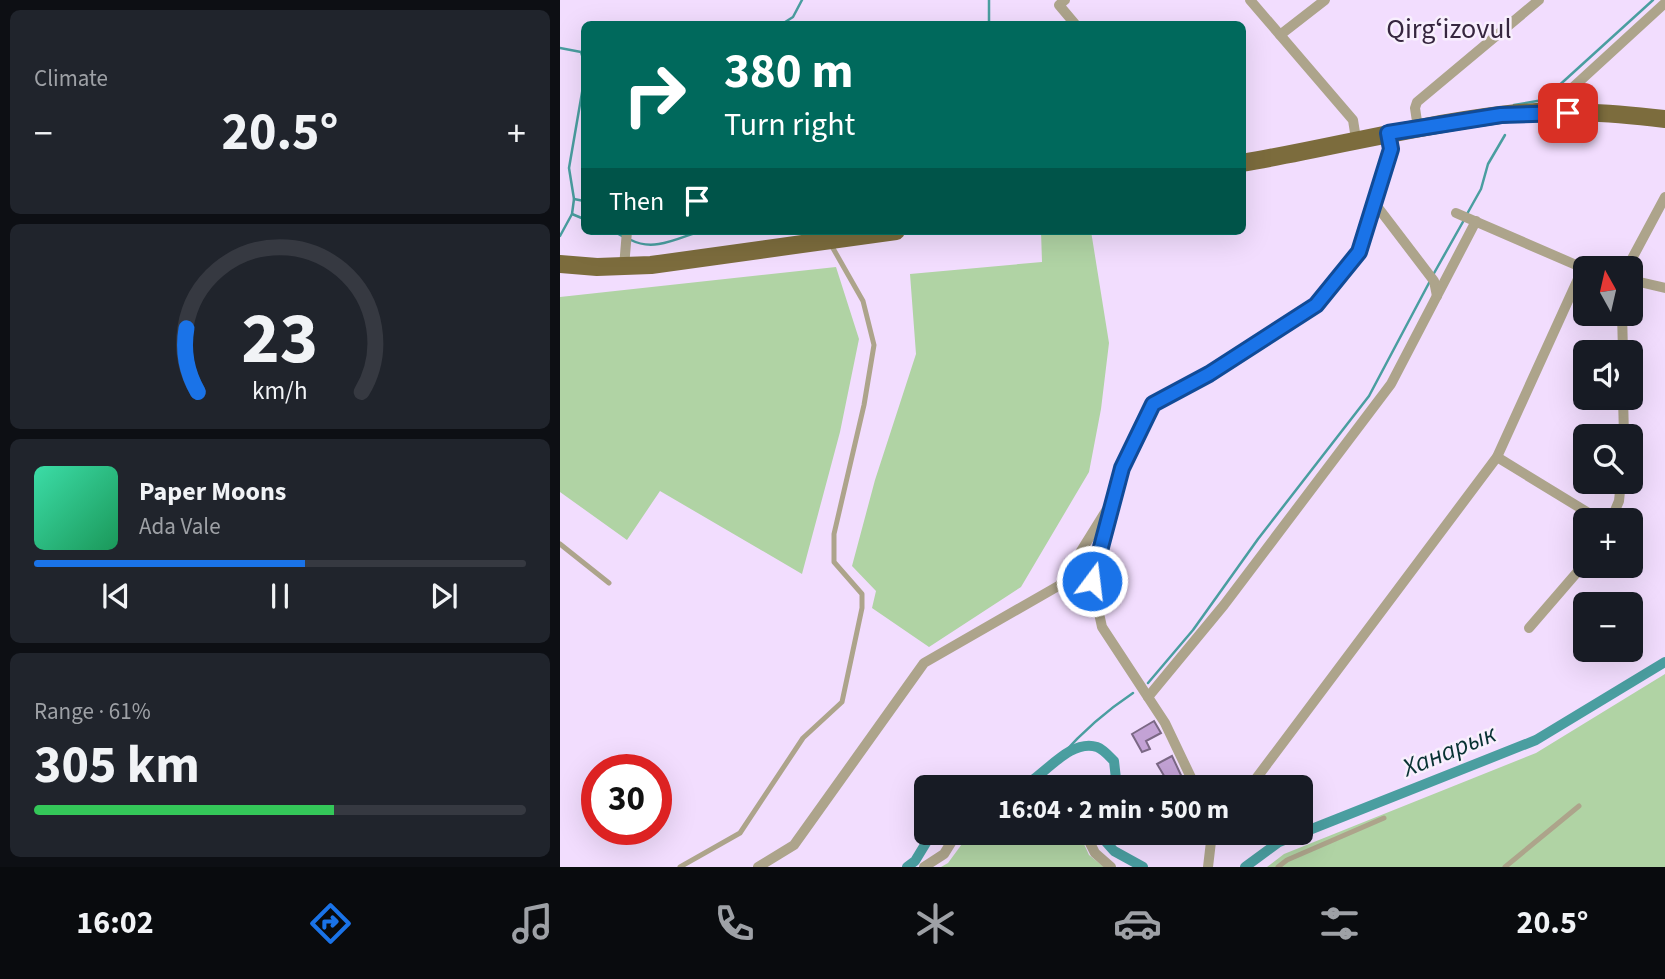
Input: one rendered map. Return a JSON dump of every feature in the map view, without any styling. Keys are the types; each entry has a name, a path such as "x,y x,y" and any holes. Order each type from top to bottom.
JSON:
{"main road":[{"path":"1246,162 1388,133 1501,115 1546,112 1665,119"},
{"path":"563,267 624,258 678,262 866,235"}],"street":[{"path":"1065,0 1059,5 1072,21"},
{"path":"1250,0 1353,120 1356,139"},
{"path":"1280,34 1325,0"},
{"path":"1418,128 1415,108 1417,102 1539,0"},
{"path":"1546,112 1665,4"},
{"path":"1190,775 1165,723 1102,628 1092,581 1122,468 1153,404 1209,374 1316,305 1359,252 1391,149 1388,133"},
{"path":"1635,256 1661,215 1665,197"},
{"path":"1373,201 1431,276 1437,296"},
{"path":"1456,213 1573,264"},
{"path":"1148,697 1224,605 1391,384 1473,219"},
{"path":"624,258 627,235"},
{"path":"1643,283 1665,288"},
{"path":"1259,775 1497,457 1573,293"},
{"path":"1497,457 1580,508"},
{"path":"758,867 794,845 924,663 1060,585 1116,494"},
{"path":"1529,628 1573,577"},
{"path":"925,867 944,854 950,845"},
{"path":"1091,845 1095,853 1111,867"},
{"path":"1209,867 1211,845"}],"lane":[{"path":"680,867 740,833 803,738 842,702 862,608 862,594 834,562 834,534 864,405 874,345 863,302 828,240"},
{"path":"560,544 609,583"},
{"path":"1505,867 1580,806"},
{"path":"1278,867 1287,860 1384,818"}],"green space":[{"path":"1041,235 1092,235 1109,343 1101,409 1089,472 1021,587 929,647 872,608 876,591 852,566 875,480 916,354 910,274 1042,262"},
{"path":"836,267 859,339 840,432 802,574 660,491 627,540 560,492 560,297"},
{"path":"1665,674 1665,867 1267,867 1284,854 1313,845 1313,842 1536,753"},
{"path":"961,845 1084,845 1089,855 1104,867 941,867 948,863"}],"building":[{"path":"1154,721 1161,733 1146,741 1150,749 1142,752 1132,734"},
{"path":"1172,756 1181,775 1164,775 1157,764"}],"waterway":[{"path":"787,21 793,17 802,0"},
{"path":"989,0 989,21"},
{"path":"1514,105 1543,100 1653,0"},
{"path":"560,48 581,52"},
{"path":"560,236 572,214 574,199 569,168 581,98"},
{"path":"1467,214 1481,189 1488,164 1505,135"},
{"path":"574,199 581,200"},
{"path":"572,214 581,218"},
{"path":"1433,275 1464,220"},
{"path":"631,240 648,245 689,235"},
{"path":"1148,683 1193,630 1258,539 1369,396 1430,281"},
{"name":"Ханарык","path":"1245,867 1279,842 1536,740 1665,662"},
{"path":"1061,756 1095,722 1133,693"},
{"name":"Ханарык","path":"1039,775 1067,753 1087,746 1099,748 1114,761 1116,775"},
{"name":"Ханарык","path":"907,867 915,861 925,845"},
{"name":"Ханарык","path":"1109,845 1114,851 1143,867"}],"district":[{"name":"Qirgʻizovul","path":"1449,28"}],"route":[{"path":"1092,581 1122,468 1153,404 1209,374 1316,305 1359,252 1391,149 1388,133 1501,115 1568,113"}]}
